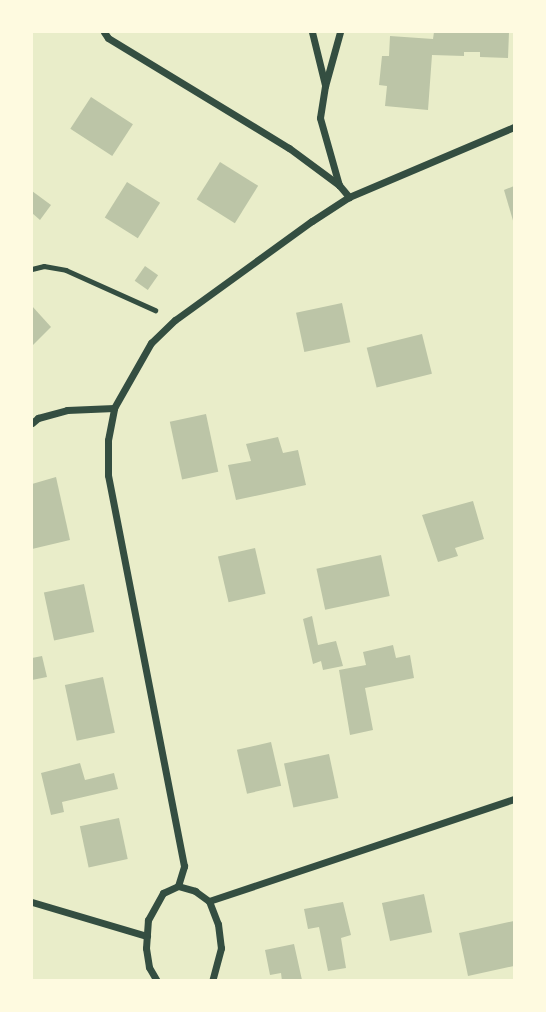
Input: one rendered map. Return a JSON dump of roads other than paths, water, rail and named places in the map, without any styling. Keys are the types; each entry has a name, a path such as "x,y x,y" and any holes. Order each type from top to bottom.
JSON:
{"street":[{"path":"104,32 108,38 289,148 339,185 349,197"},
{"path":"312,32 325,86"},
{"path":"339,185 320,118 325,86 340,32"},
{"path":"178,886 184,866 183,855 108,475 108,440 114,408 151,343 175,320 349,197 514,127"},
{"path":"32,423 38,418 67,410 114,408"},
{"path":"209,901 514,799"},
{"path":"157,981 149,967 147,936 153,907 163,893 178,886 195,891 209,901 218,924 220,948 212,981"},
{"path":"32,902 147,936"}]}
